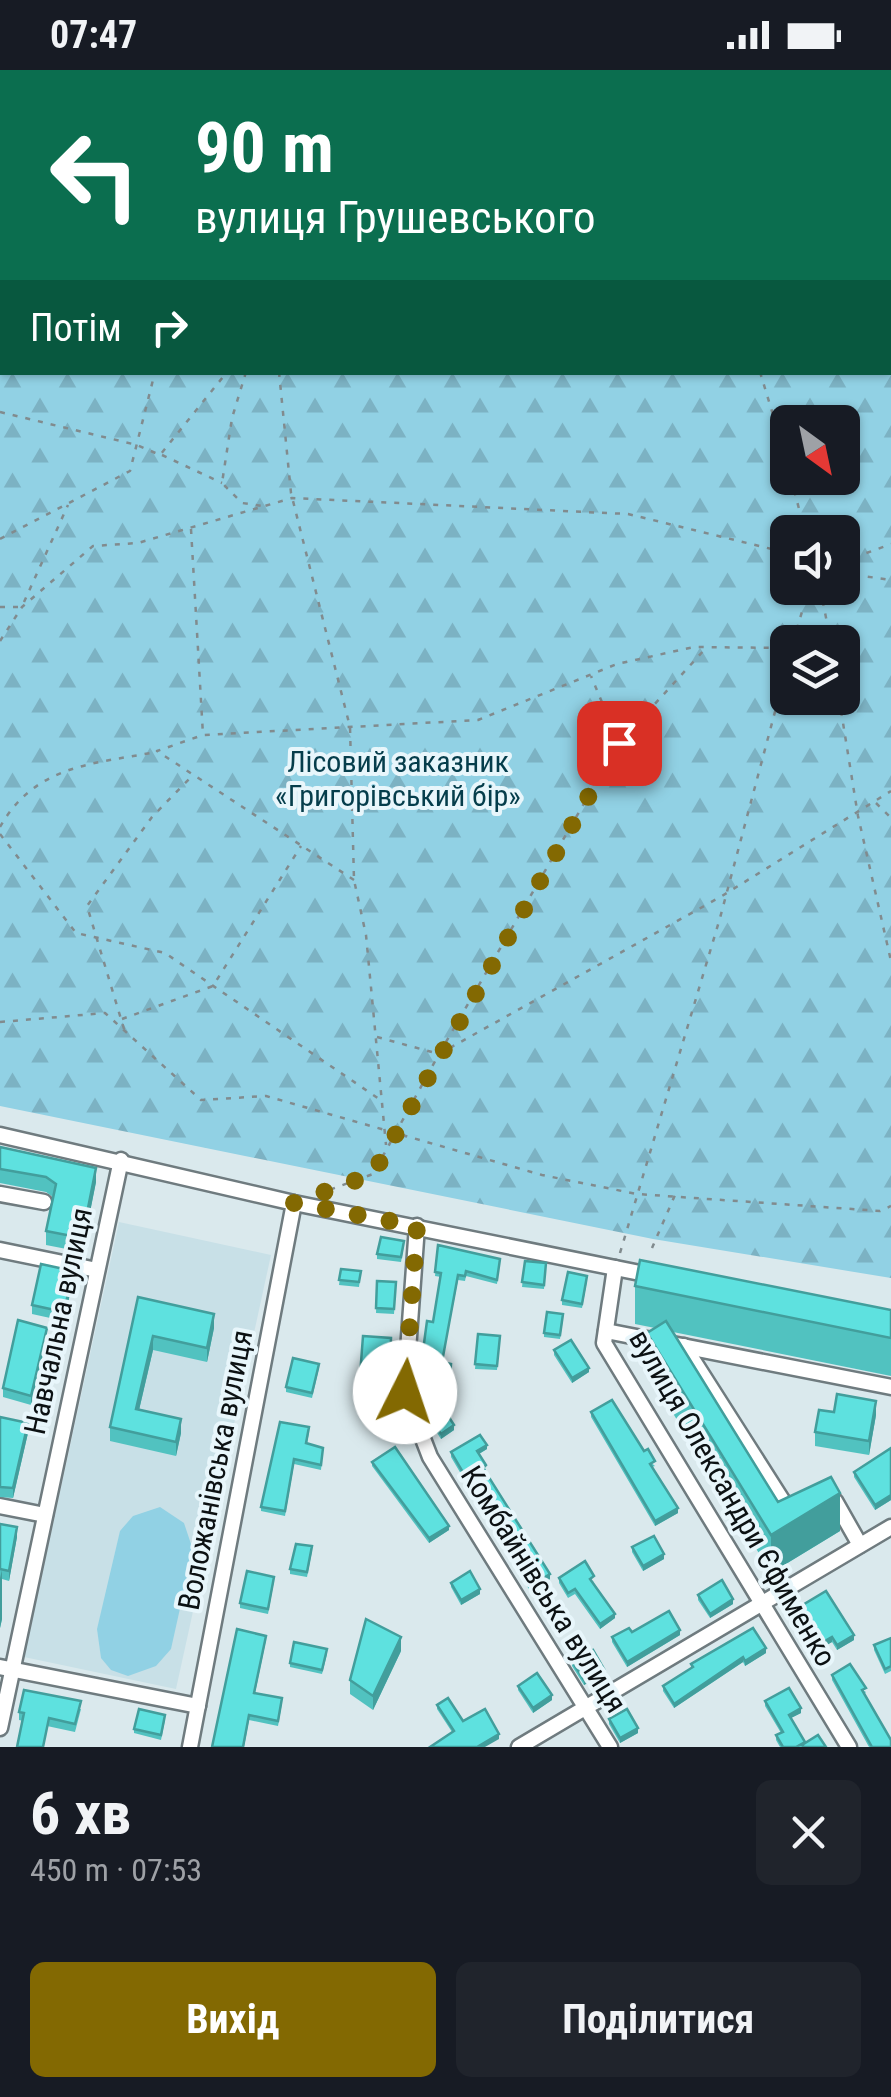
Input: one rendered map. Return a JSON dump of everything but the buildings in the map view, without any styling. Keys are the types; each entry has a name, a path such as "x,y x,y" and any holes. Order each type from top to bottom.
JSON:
{"street":[{"path":"0,1135 294,1203 670,1279"},
{"name":"Навчальна вулиця","path":"0,1728 6,1668 45,1515 121,1160"},
{"path":"0,1194 44,1202"},
{"name":"Воложанівська вулиця","path":"190,1747 294,1203"},
{"name":"Комбайнівська вулиця","path":"417,1226 405,1392 430,1457 610,1747"},
{"path":"0,1250 97,1270"},
{"name":"вулиця Олександри Єфименко","path":"615,1268 604,1342 849,1747"},
{"path":"606,1331 891,1387"},
{"path":"684,1346 797,1523 834,1501 860,1546"},
{"path":"0,1506 45,1515"},
{"path":"519,1747 891,1528"},
{"path":"6,1668 198,1706"}],"path":[{"path":"0,539 130,471 155,375"},
{"path":"160,455 225,375"},
{"path":"222,483 232,418 245,375"},
{"path":"278,375 292,498 350,727 354,880 376,1036 386,1145"},
{"path":"761,375 770,405"},
{"path":"0,412 137,445 222,483 242,503 265,506"},
{"path":"0,607 22,606 93,546 138,543 292,498 628,514 770,550"},
{"path":"0,641 22,606 68,503"},
{"path":"191,528 203,735"},
{"path":"860,555 891,544"},
{"path":"860,576 891,580"},
{"path":"0,827 12,805 59,770 157,752 203,735 478,720 617,664 706,647 770,648"},
{"path":"294,1203 373,1174 386,1145 619,743 706,647"},
{"path":"590,674 619,743"},
{"path":"615,1268 720,918 722,896 773,715"},
{"path":"842,715 858,816 891,961"},
{"path":"157,752 354,880"},
{"path":"125,1030 87,906 152,817 194,774"},
{"path":"376,1036 440,1054 722,896 858,816 891,792"},
{"path":"876,803 891,818"},
{"path":"0,834 76,933 166,953 382,1101"},
{"path":"122,1020 214,986 301,845"},
{"path":"885,936 891,933"},
{"path":"0,1022 105,1012 201,1100 266,1096 542,1175 637,1194 880,1211 891,1206"},
{"path":"652,1248 675,1194"}],"shaded area":[{"path":"119,1222 271,1255 176,1689 24,1657"}],"green space":[{"name":"Лісовий заказник «Григорівський бір»","path":"0,375 891,375 891,1278 653,1239 0,1106"},
{"path":"160,1507 184,1523 193,1550 171,1649 156,1666 128,1676 111,1670 101,1658 97,1629 120,1531 133,1516"}],"route":[{"path":"405,1392 417,1226 294,1203 373,1174 386,1145 473,1002 619,743"}]}
